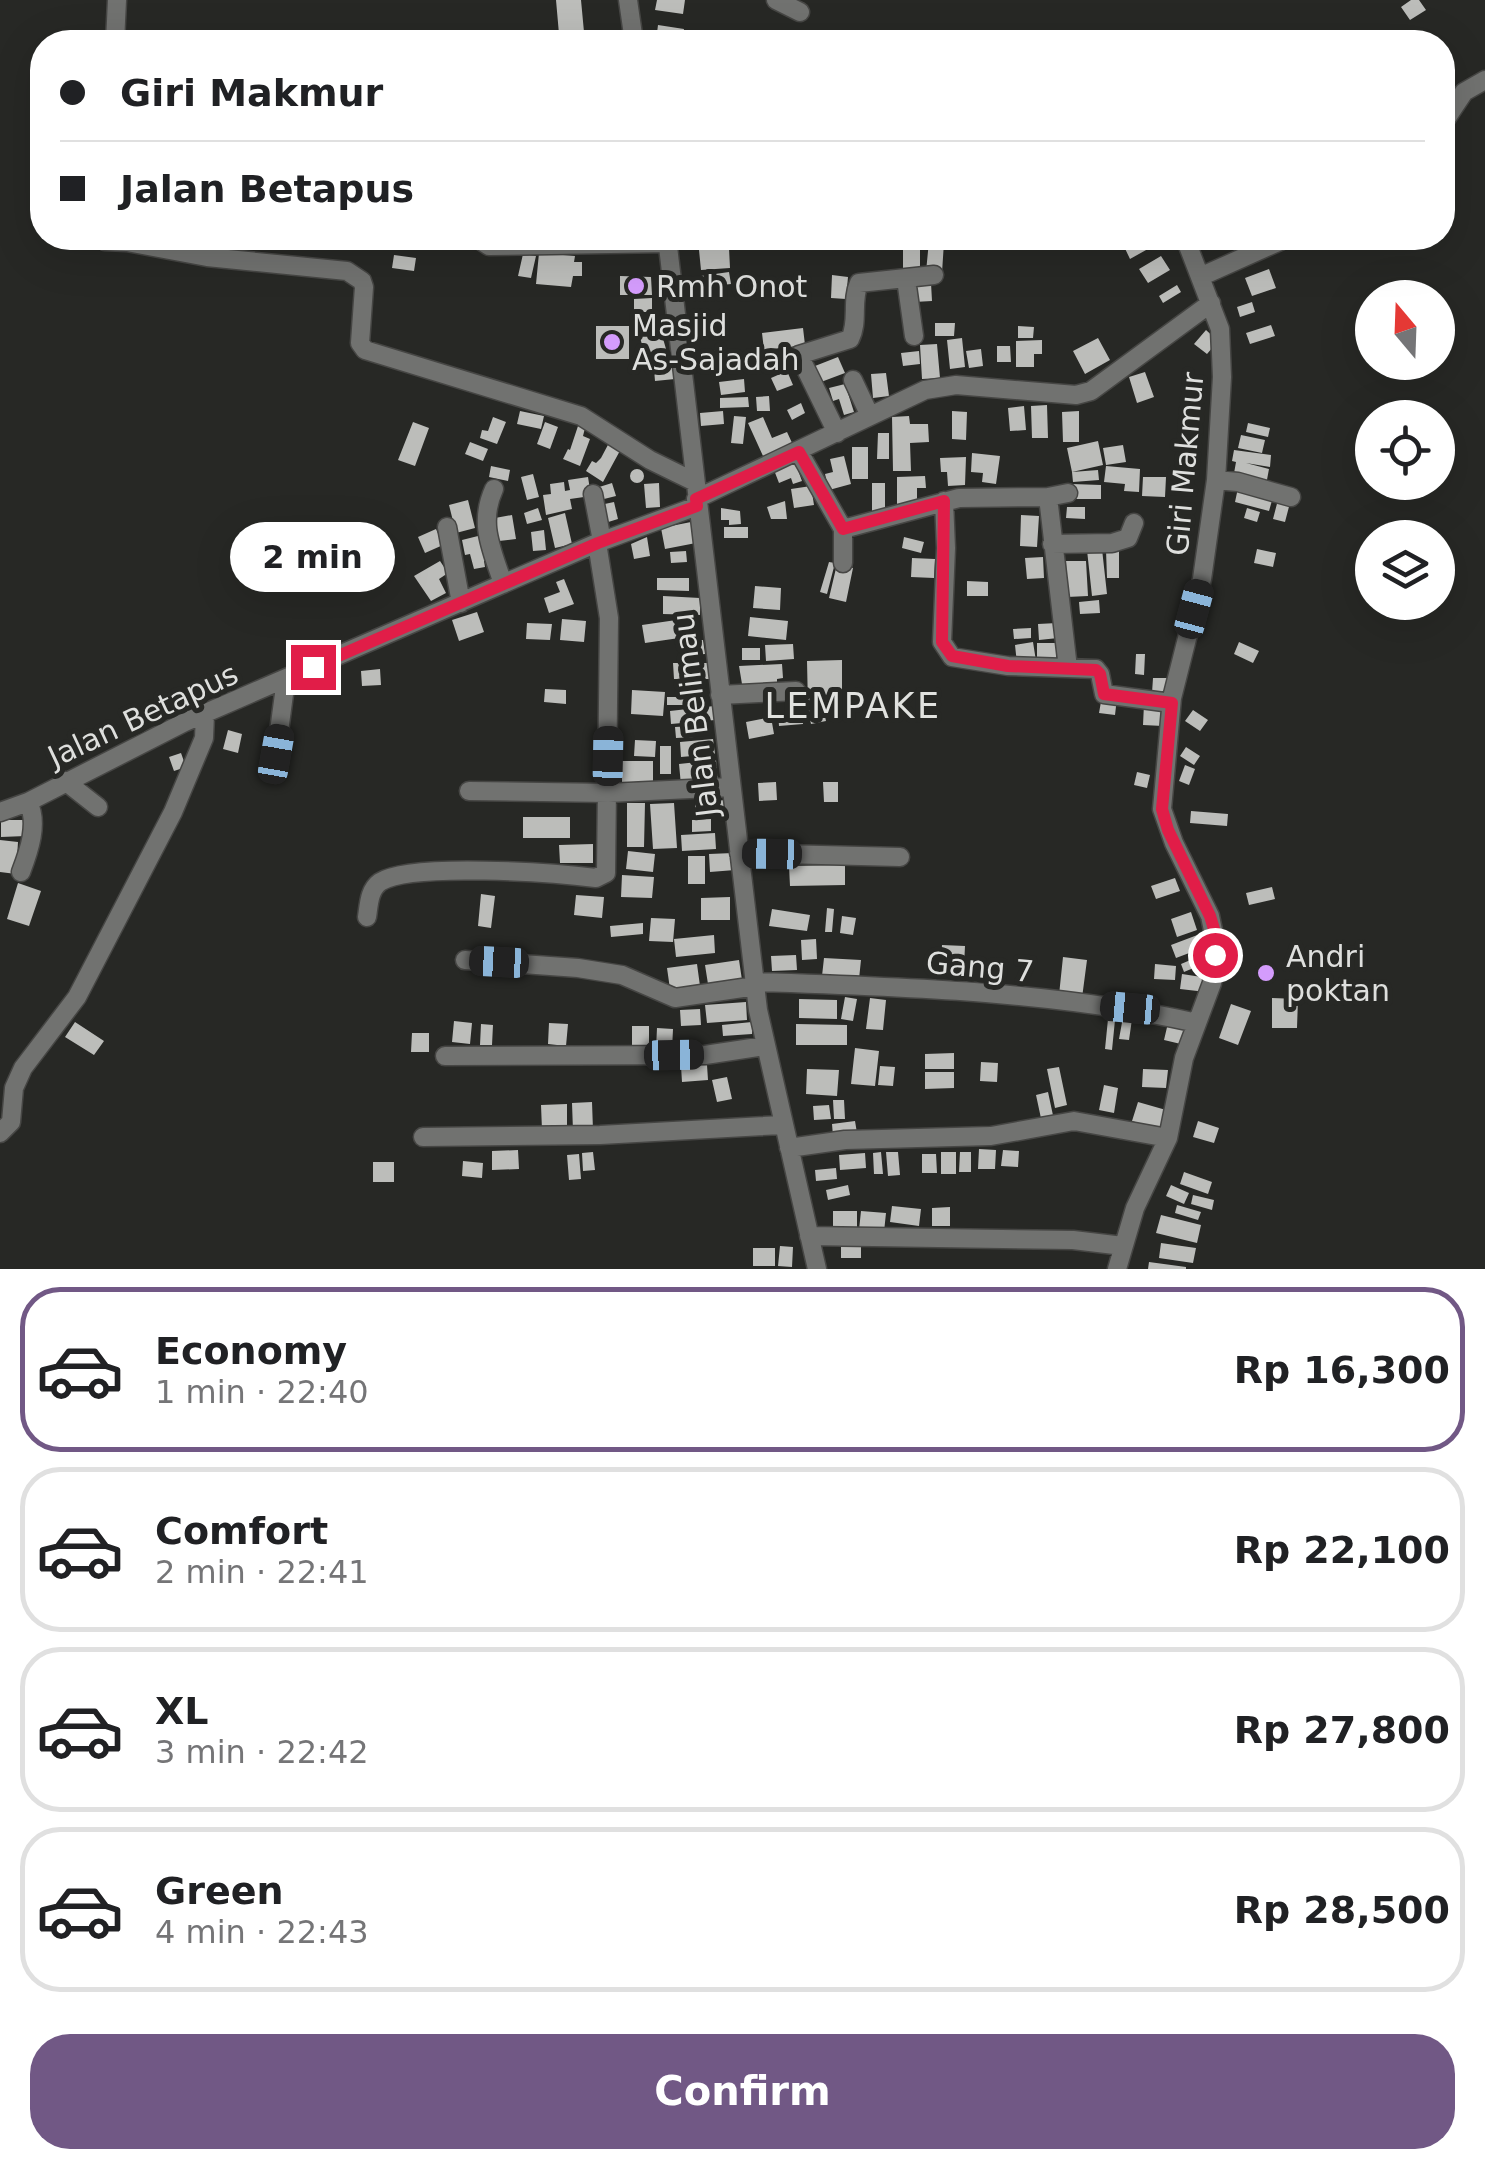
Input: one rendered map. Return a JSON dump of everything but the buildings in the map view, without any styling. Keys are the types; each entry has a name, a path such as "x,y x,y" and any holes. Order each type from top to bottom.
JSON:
{"street":[{"path":"116,30 117,0"},
{"path":"628,0 632,30"},
{"path":"776,0 800,12"},
{"path":"1455,106 1464,92 1485,80"},
{"path":"170,250 346,270 364,287 360,343 366,350 580,416 650,460 696,496"},
{"name":"Jalan Belimau","path":"668,250 730,787 765,1046 817,1269"},
{"name":"Giri Makmur","path":"1117,1269 1135,1208 1168,1138 1181,1072 1212,983 1215,940 1210,916 1168,830 1162,809 1172,703 1202,579 1216,480 1222,377 1221,336 1190,250"},
{"path":"1202,276 1260,250"},
{"path":"837,434 798,355 850,338 860,283 934,275"},
{"path":"906,279 914,336"},
{"name":"Jalan Betapus","path":"0,812 28,802 205,714 799,452 909,395 956,385 1083,394 1211,303"},
{"path":"853,380 870,416"},
{"path":"799,452 843,529 842,563"},
{"path":"1216,480 1291,497"},
{"path":"494,489 484,515 502,584"},
{"path":"843,529 944,501 990,496 1048,498 1068,493"},
{"path":"368,917 371,891 405,873 526,872 600,878 607,868 609,618 593,494"},
{"path":"1048,498 1068,668"},
{"path":"944,501 942,642 946,651 960,660 1099,671 1104,694 1172,703"},
{"path":"1052,544 1112,544 1128,538 1134,524"},
{"path":"448,528 461,603"},
{"path":"276,754 286,679"},
{"path":"720,696 796,692"},
{"path":"0,1132 11,1122 14,1088 23,1068 77,996 172,812 204,738 205,714"},
{"path":"64,781 98,806"},
{"path":"469,791 608,793 730,787"},
{"path":"21,872 33,828 28,802"},
{"path":"740,853 900,857"},
{"name":"Gang 7","path":"465,960 622,975 675,998 756,984 892,988 1130,1008 1197,1023"},
{"path":"445,1056 706,1054 765,1046"},
{"path":"790,1148 844,1140 991,1136 1074,1121 1168,1138"},
{"path":"422,1137 600,1135 782,1125"},
{"path":"809,1236 1073,1240 1124,1246"}],"place":[{"name":"Rmh Onot","path":"636,286"},
{"name":"Masjid As-Sajadah","path":"612,342"},
{"name":"Andri poktan","path":"1266,973"}],"district":[{"name":"LEMPAKE","path":"853,706"}],"route":[{"path":"313,667 598,543 697,506 696,499 799,452 843,529 944,501 942,642 952,656 1008,666 1096,670 1104,694 1172,703 1162,809 1168,830 1210,916 1215,955"}]}
